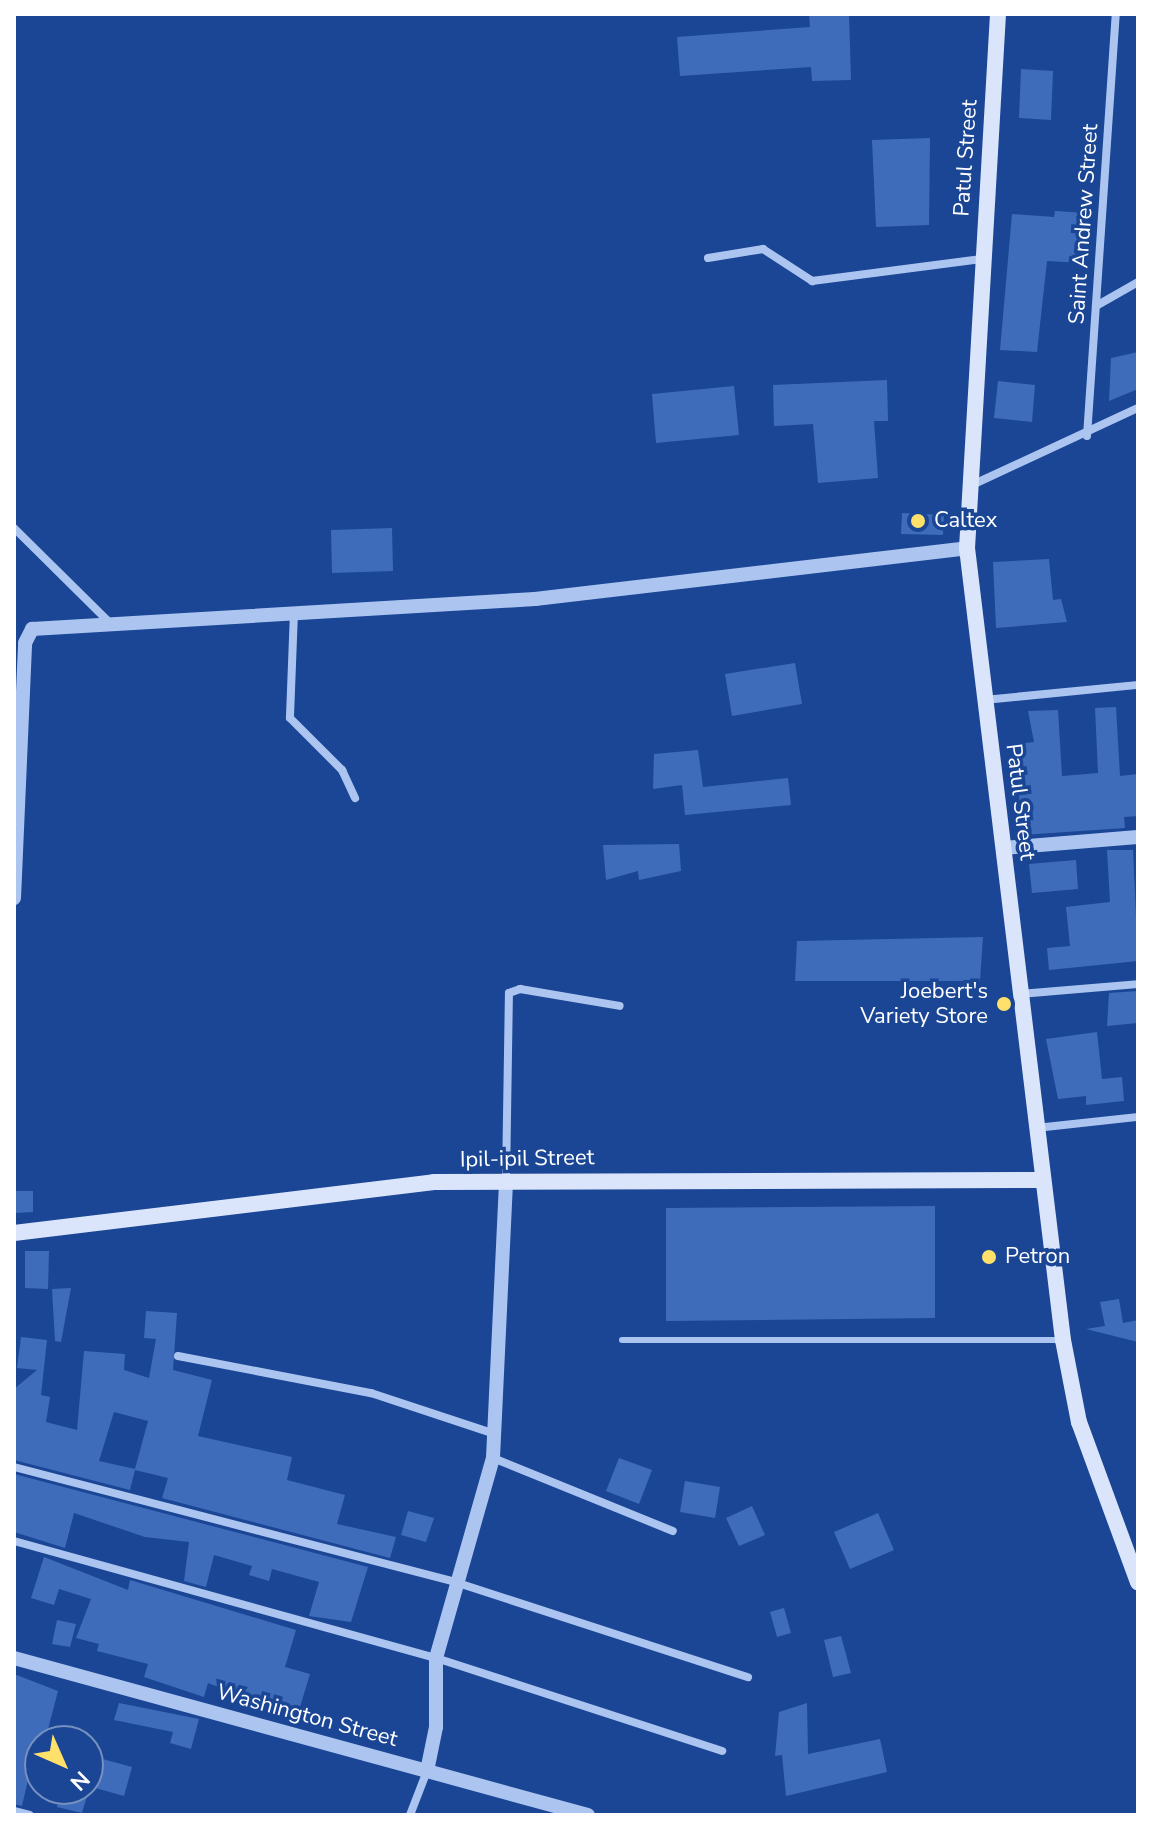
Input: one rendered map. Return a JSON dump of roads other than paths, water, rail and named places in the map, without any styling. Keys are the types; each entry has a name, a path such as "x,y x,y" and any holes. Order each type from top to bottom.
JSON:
{"main road":[{"name":"Patul Street","path":"998,14 968,486 967,548 1063,1340 1079,1422 1138,1582"},
{"name":"Ipil-ipil Street","path":"14,1233 434,1182 1043,1180"}],"street":[{"name":"Saint Andrew Street","path":"1087,436 1116,14"},
{"path":"708,258 763,249 812,281 982,259"},
{"path":"1096,306 1138,282"},
{"path":"968,486 1087,436 1138,408"},
{"path":"14,528 108,621"},
{"path":"14,898 28,633 108,621 535,599 967,548"},
{"path":"294,611 290,718 342,770 355,798"},
{"path":"984,700 1138,685"},
{"path":"1004,848 1138,837"},
{"path":"1020,994 1138,984"},
{"path":"410,1815 427,1771 436,1727 436,1658 493,1458 496,1434 506,1180 509,993 520,989 620,1006"},
{"path":"1035,1128 1138,1117"},
{"path":"178,1356 371,1393 496,1434"},
{"path":"493,1458 673,1531"},
{"path":"14,1467 458,1583 748,1677"},
{"path":"14,1541 436,1658 722,1751"},
{"name":"Washington Street","path":"14,1658 588,1815"},
{"path":"14,1811 30,1815"}],"lane":[{"path":"622,1340 1063,1340"}],"place":[{"name":"Caltex","path":"918,521"},
{"name":"Joebert's Variety Store","path":"1004,1004"},
{"name":"Petron","path":"989,1257"}]}
